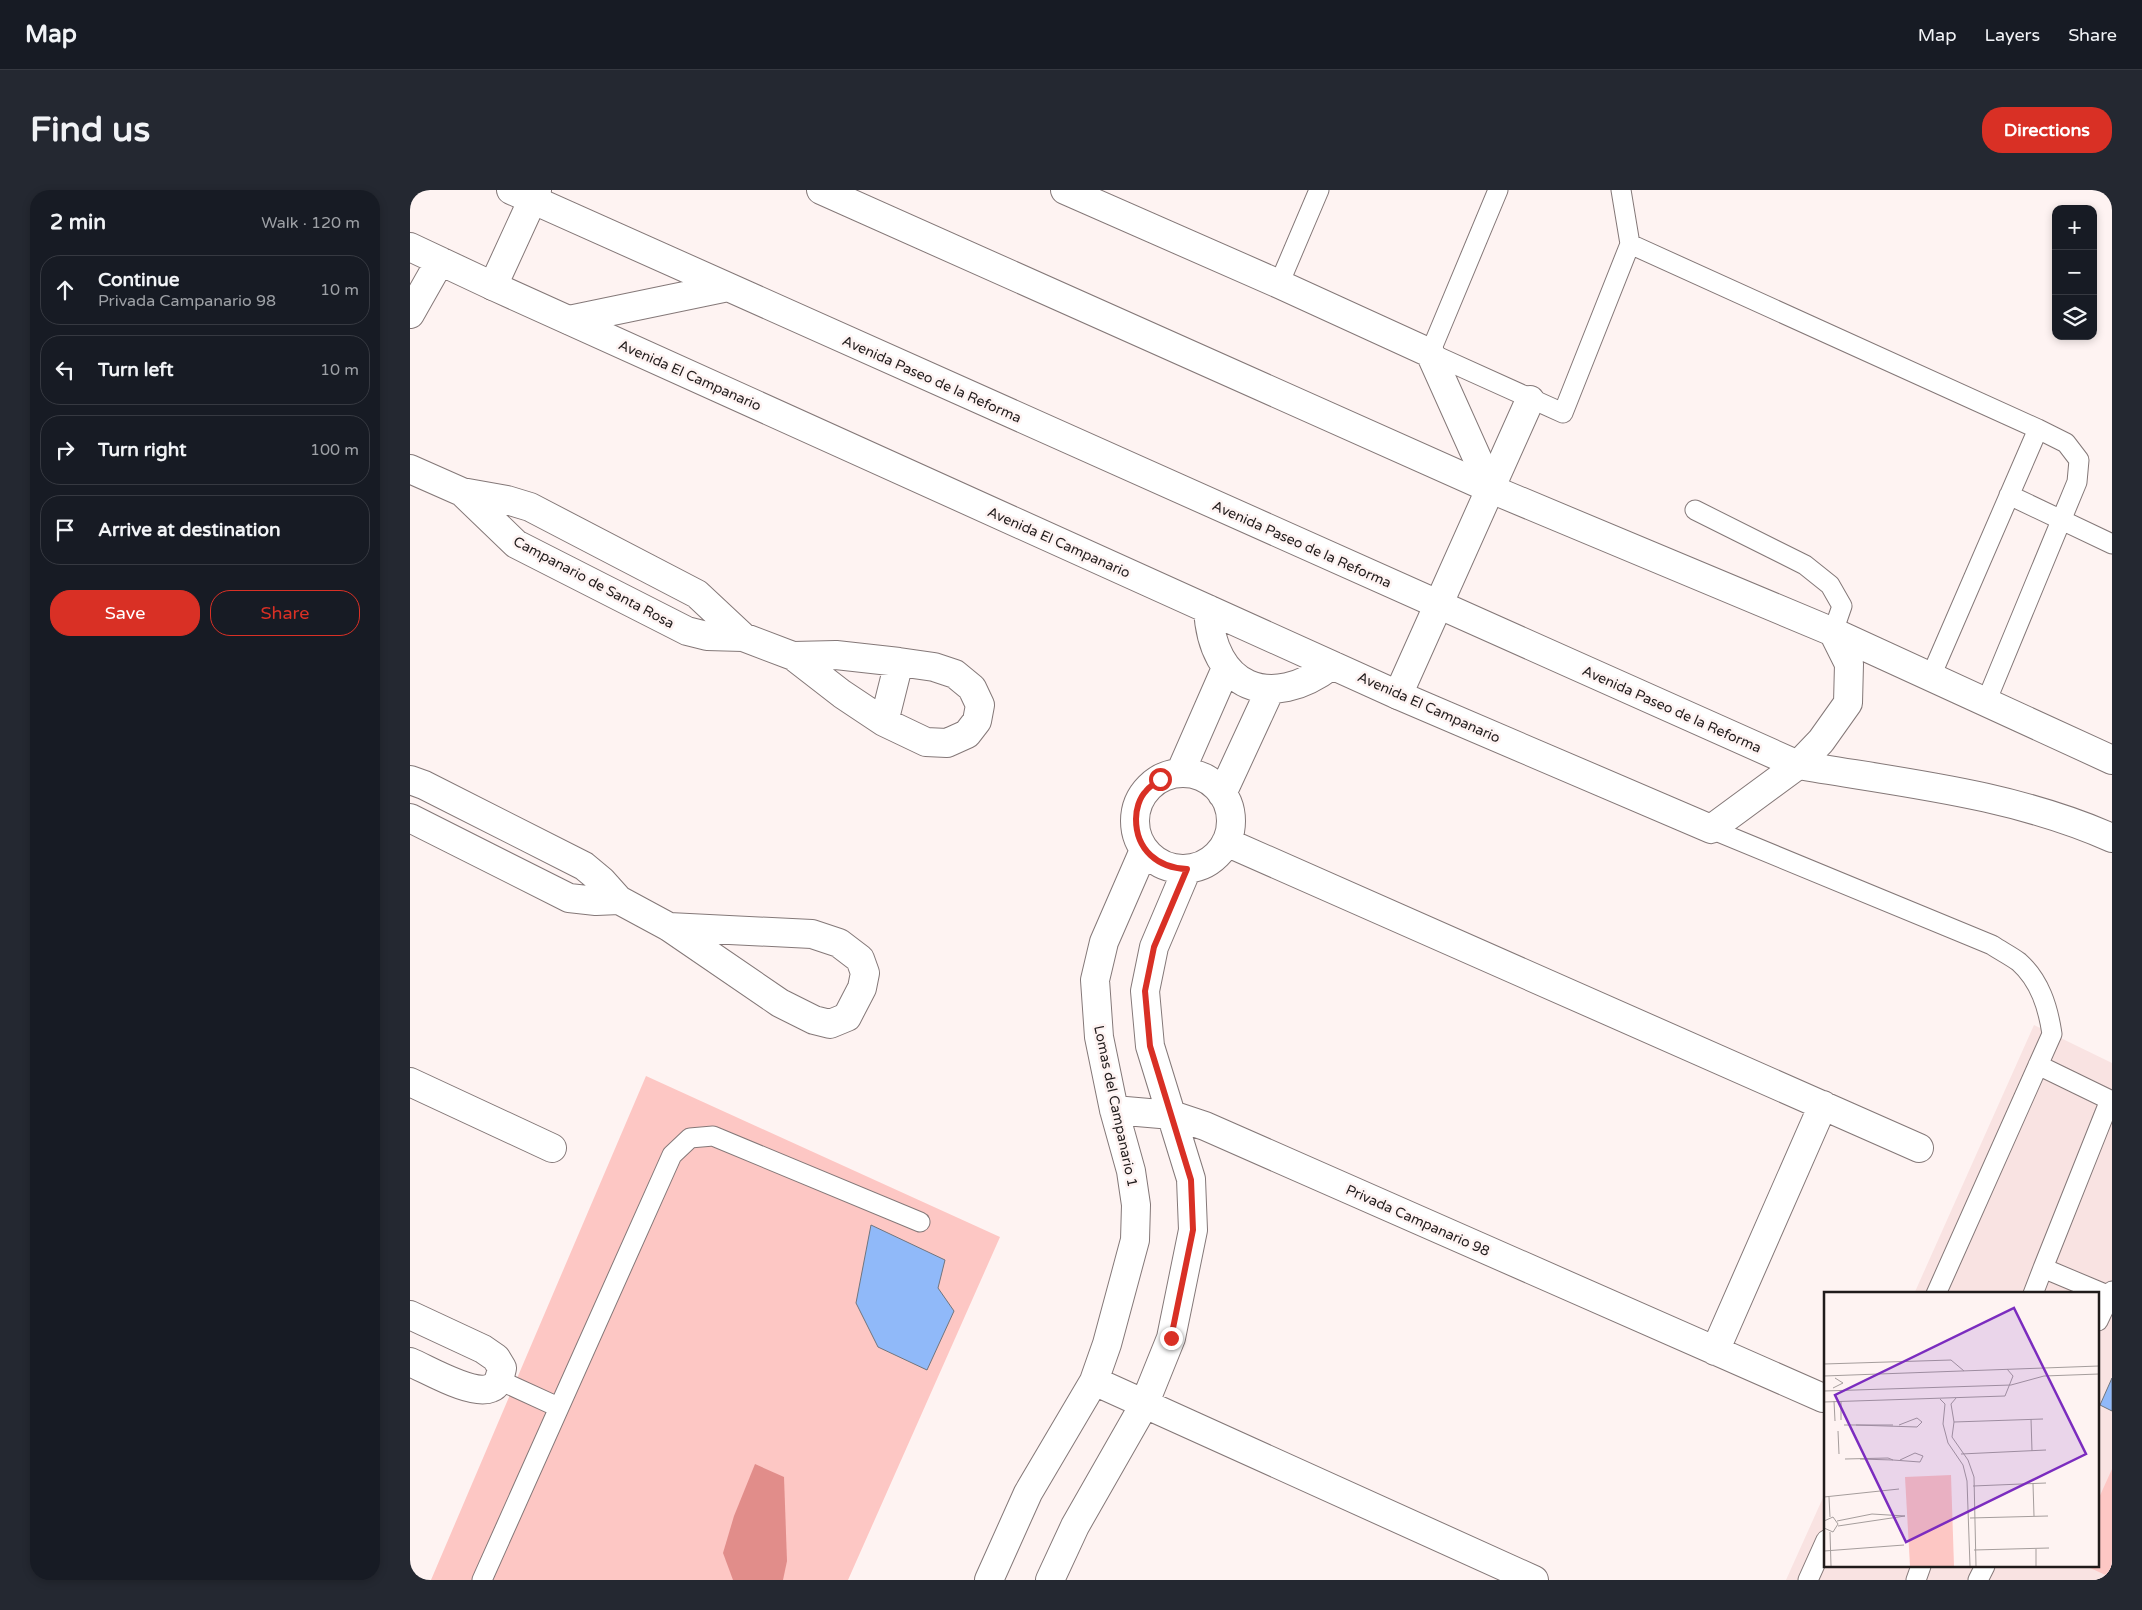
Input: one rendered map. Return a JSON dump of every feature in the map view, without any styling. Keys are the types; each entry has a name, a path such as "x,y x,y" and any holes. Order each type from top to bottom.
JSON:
{"street":[{"path":"821,190 1491,489 1833,632 2112,760"},
{"path":"1065,190 1430,353 1491,489"},
{"path":"493,286 527,193"},
{"name":"Avenida Paseo de la Reforma","path":"527,193 728,287 1438,606 1798,765 2006,801 2089,828 2112,838"},
{"name":"Avenida El Campanario","path":"410,247 1398,695 1711,829"},
{"path":"410,314 440,261"},
{"path":"569,320 728,287"},
{"path":"1398,695 1530,400"},
{"name":"Campanario de Santa Rosa","path":"410,469 462,492 507,500 538,511 697,594 743,637"},
{"name":"Campanario de Santa Rosa","path":"462,492 516,544 687,631 707,636 743,637 793,656 842,694 884,722 926,742 947,743 967,734 977,721 980,705 972,688 955,674 934,667 899,662 836,655 793,656"},
{"path":"1208,609 1209,630 1215,650 1226,668 1239,679 1254,686 1270,690 1303,683 1332,665"},
{"path":"1711,829 1798,765 1821,741 1848,703 1849,664 1833,632"},
{"path":"884,722 899,662"},
{"path":"1180,773 1226,668"},
{"path":"1222,794 1270,690"},
{"path":"1180,773 1196,775 1211,783 1222,794 1230,815 1231,826 1226,842 1217,855 1203,865 1187,869 1175,869 1163,865 1144,850 1136,831 1136,810 1145,792 1160,779 1180,773"},
{"path":"410,780 424,785 584,866 602,881 619,900 669,927 780,1004 814,1020 830,1024 847,1017 862,988 865,973 860,959 839,943 812,934 669,927"},
{"path":"410,818 569,898 596,902 619,900"},
{"path":"1226,842 1919,1148"},
{"name":"Lomas del Campanario 1","path":"989,1580 1028,1493 1094,1381 1107,1344 1135,1240 1136,1205 1132,1170 1114,1110 1099,1037 1095,980 1104,942 1144,850"},
{"path":"1050,1580 1075,1526 1144,1405 1171,1338 1193,1230 1191,1180 1150,1046 1145,991 1154,947 1187,869"},
{"path":"410,1082 552,1148"},
{"path":"1715,1351 1823,1105"},
{"name":"Privada Campanario 98","path":"1114,1110 1172,1115 1205,1126 1823,1398"},
{"path":"410,1315 483,1349 496,1358 502,1368 499,1380 493,1388 481,1390 466,1387 410,1362"},
{"path":"1094,1381 1534,1580"}],"lane":[{"path":"1279,284 1319,190"},
{"path":"1498,190 1430,353 1530,400 1563,413 1630,244 1621,190"},
{"path":"1630,244 2066,443 2079,460 2077,482 1986,702"},
{"path":"1931,676 2038,429"},
{"path":"2009,495 2112,544"},
{"path":"1695,510 1805,565 1830,585 1842,606 1833,632"},
{"path":"1711,829 1992,945 2019,962 2033,978 2042,994 2049,1013 2052,1034 1937,1292"},
{"path":"2034,1292 2111,1101 2038,1065"},
{"path":"482,1580 672,1155 690,1138 713,1136 920,1222"},
{"path":"2043,1268 2111,1294 2100,1317"},
{"path":"499,1380 558,1407"},
{"path":"1808,1580 1824,1544"},
{"path":"1916,1580 1920,1568"},
{"path":"1978,1580 1984,1568"}],"shaded area":[{"path":"2034,1025 2112,1063 2112,1580 1786,1580 1824,1495 1824,1568 2100,1568 2100,1292 1915,1292"},
{"path":"646,1076 1000,1237 848,1580 431,1580"},
{"path":"755,1464 784,1477 787,1561 783,1580 733,1580 723,1553 734,1516"},
{"path":"2112,1469 2112,1578 2090,1568 2100,1568 2100,1496"}],"building":[{"path":"871,1225 945,1260 938,1288 954,1311 927,1370 878,1347 856,1303"},
{"path":"2112,1378 2112,1411 2100,1405"}],"route":[{"path":"1160,779 1145,792 1136,810 1136,831 1144,850 1153,858 1163,865 1175,869 1187,869 1154,947 1145,991 1150,1046 1191,1180 1193,1230 1171,1338"}]}
